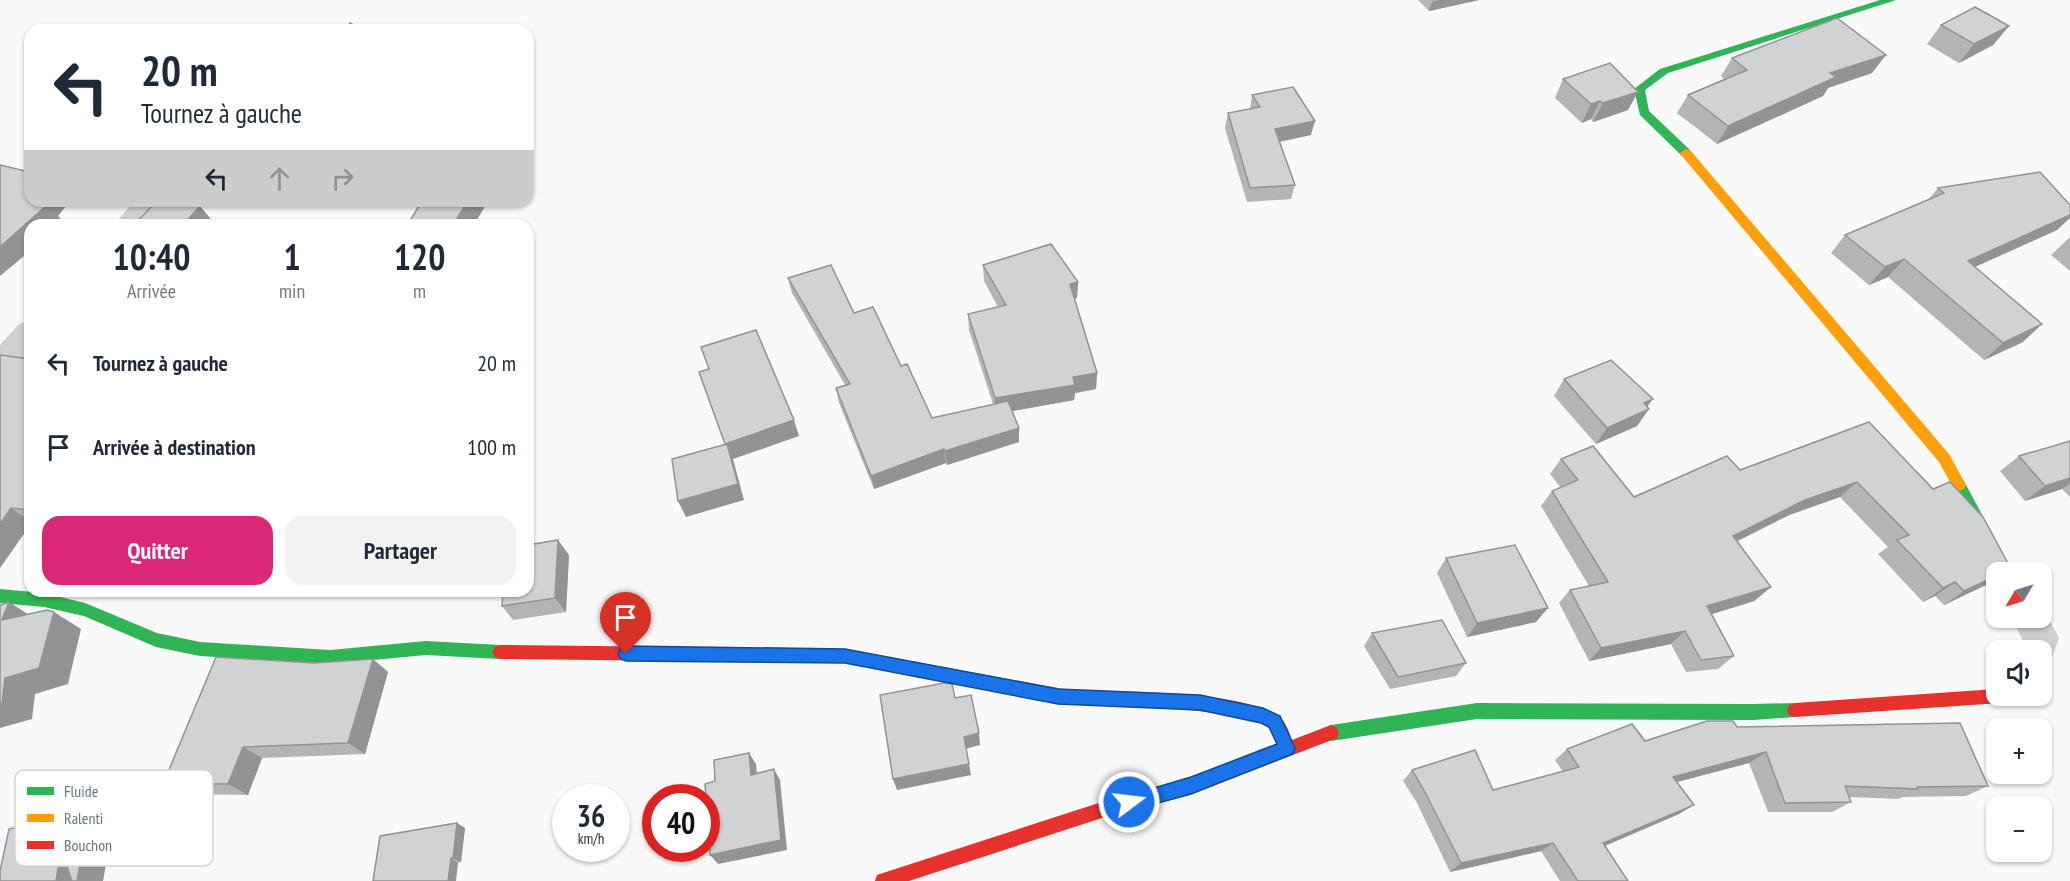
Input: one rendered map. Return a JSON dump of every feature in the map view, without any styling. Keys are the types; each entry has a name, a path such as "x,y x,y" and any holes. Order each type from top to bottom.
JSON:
{"street":[{"path":"1891,0 1664,71 1639,89 1644,112 1684,151 1944,458 2000,562"},
{"path":"134,219 145,207"},
{"path":"0,366 24,339"},
{"path":"0,596 44,600 85,610 156,640 200,649 330,657 426,648 512,653 845,656 1058,697 1200,703 1263,716 1275,722 1287,748"},
{"path":"883,881 1108,808 1191,786 1323,734 1477,711 1753,712 1986,699"}],"building":[{"path":"1975,7 2009,26 1974,44 1941,25"},
{"path":"1837,18 1886,55 1830,73 1836,77 1728,126 1688,95 1747,70 1732,58"},
{"path":"1610,63 1638,92 1603,103 1600,101 1591,104 1563,79"},
{"path":"1293,87 1315,121 1275,129 1295,185 1250,188 1228,113 1260,107 1252,95"},
{"path":"0,165 24,171 24,207 45,207 31,219 24,219 24,226 0,247"},
{"path":"2040,172 2070,205 2070,215 1968,261 2042,324 2003,343 1904,259 1885,267 1845,235 1944,193 1938,188"},
{"path":"151,207 199,207 188,219 140,219"},
{"path":"418,207 464,207 457,219 411,219"},
{"path":"1051,244 1078,282 1070,284 1097,373 1073,377 1075,385 995,398 968,314 1006,305 983,265"},
{"path":"831,265 854,313 873,307 901,366 907,364 932,418 1008,401 1019,428 945,451 944,449 871,476 836,388 850,384 788,278"},
{"path":"756,330 794,420 725,444 699,372 709,369 701,347"},
{"path":"0,355 24,358 24,509 11,508 0,524"},
{"path":"1611,360 1653,399 1644,403 1649,409 1607,428 1564,379"},
{"path":"1869,422 1933,489 1950,482 1983,517 2007,562 1986,562 1986,581 1964,591 1955,582 1943,588 1897,540 1909,535 1857,482 1805,500 1733,536 1771,587 1707,606 1734,656 1701,660 1685,631 1601,648 1570,590 1608,582 1552,491 1578,480 1561,459 1593,446 1634,497 1727,456 1740,470"},
{"path":"2070,441 2070,478 2045,486 2019,456"},
{"path":"727,444 738,484 678,501 672,459"},
{"path":"558,540 555,598 502,606 503,597 534,597 534,544"},
{"path":"1515,545 1548,608 1477,623 1446,558"},
{"path":"9,602 2,620 47,610 54,612 39,668 5,678 0,704 0,605"},
{"path":"1442,620 1466,663 1398,677 1372,633"},
{"path":"216,657 314,663 373,659 348,743 243,747 228,784 213,784 213,770 169,770"},
{"path":"944,683 952,684 955,698 971,695 979,733 964,737 969,764 893,779 880,695"},
{"path":"1707,721 1733,721 1737,727 1960,723 1988,786 1917,787 1918,789 1845,786 1851,802 1785,803 1766,752 1673,777 1694,805 1603,843 1628,881 1578,881 1553,843 1461,863 1412,770 1475,750 1493,790 1579,767 1567,749 1632,724 1645,741"},
{"path":"749,753 751,775 774,769 781,840 720,853 720,784 705,784 715,781 714,760"},
{"path":"457,823 448,881 373,881 380,836"},
{"path":"15,828 15,866 58,866 56,881 0,881 9,829"},
{"path":"67,866 80,866 77,881 72,881"}],"traffic: fast":[{"path":"1686,153 1644,112 1639,89 1664,71 1891,0"},
{"path":"1959,485 2000,562"},
{"path":"0,596 44,600 85,610 156,640 200,649 330,657 426,648 500,652"},
{"path":"775,655 845,656 1069,697"},
{"path":"1331,733 1477,711 1753,712 1795,710"}],"traffic: slow":[{"path":"1686,153 1944,458 1959,485"}],"traffic: jam":[{"path":"500,652 775,655"},
{"path":"1069,697 1178,702 1240,710 1262,716 1275,723 1287,748"},
{"path":"1795,710 1986,697"},
{"path":"883,881 1108,808 1191,786 1331,733"}],"route":[{"path":"626,654 845,656 1058,697 1200,703 1263,716 1275,722 1287,748 1191,786 1129,802"}]}
